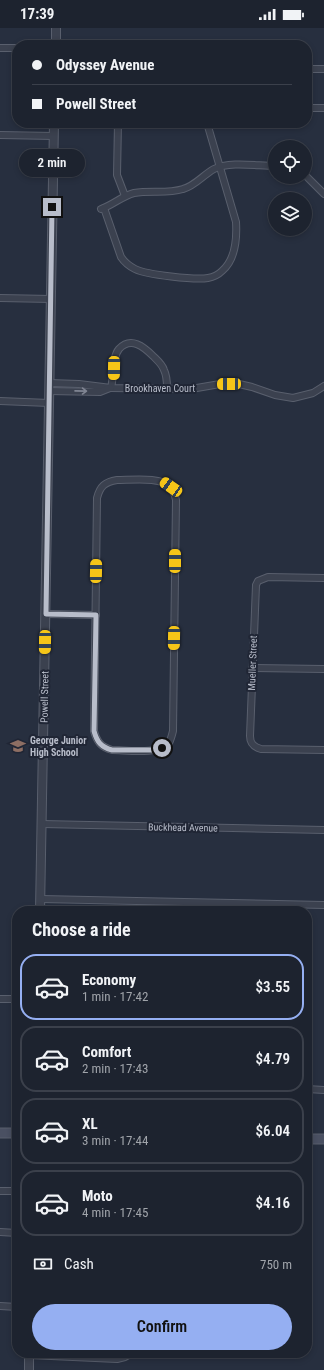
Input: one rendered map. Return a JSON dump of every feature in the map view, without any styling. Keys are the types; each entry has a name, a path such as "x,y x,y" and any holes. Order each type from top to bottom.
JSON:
{"main road":[{"path":"0,1133 12,1133"},
{"path":"312,1139 324,1139"}],"street":[{"path":"56,28 56,40"},
{"path":"0,48 12,48"},
{"path":"312,69 324,69"},
{"path":"312,108 324,108"},
{"name":"Powell Street","path":"40,906 54,128"},
{"path":"118,128 117,176 125,196"},
{"path":"208,128 220,167 235,217 237,227 235,244 230,261 216,276 201,279 152,274 142,272 129,266 124,262 119,252 102,209 125,196 142,191 168,193 190,187 208,173 220,167 233,165 268,166"},
{"path":"0,135 54,136"},
{"path":"312,182 324,194"},
{"path":"0,298 51,299"},
{"path":"111,388 114,378 114,358 116,353 123,345 134,343 143,346 161,364 166,373 167,388"},
{"name":"Brookhaven Court","path":"49,387 87,384 111,388 191,388 220,384 239,384 252,386 275,395 293,398 313,393 324,386"},
{"path":"0,401 49,403"},
{"path":"117,480 156,480 164,482 171,487 176,500 173,731 168,744 162,748 154,750 112,750 105,748 96,738 94,731 96,615 97,498 99,490 103,484 109,481 117,480"},
{"name":"Mueller Street","path":"324,578 268,577 258,581 256,585 250,736 252,745 261,749 324,750"},
{"path":"46,614 96,615"},
{"path":"252,668 324,669"},
{"name":"Buckhead Avenue","path":"42,824 324,830"},
{"path":"41,899 324,905"},
{"path":"0,999 12,999"},
{"path":"312,1089 324,1090"},
{"path":"0,1191 12,1191"},
{"path":"0,1232 12,1233"},
{"path":"0,1306 12,1307"},
{"path":"29,1358 29,1370"},
{"path":"100,1358 122,1358"}],"place":[{"name":"George Junior High School","path":"18,746"}],"route":[{"path":"52,207 46,614 96,615 94,731 100,744 105,748 112,750 154,750 162,748"}]}
